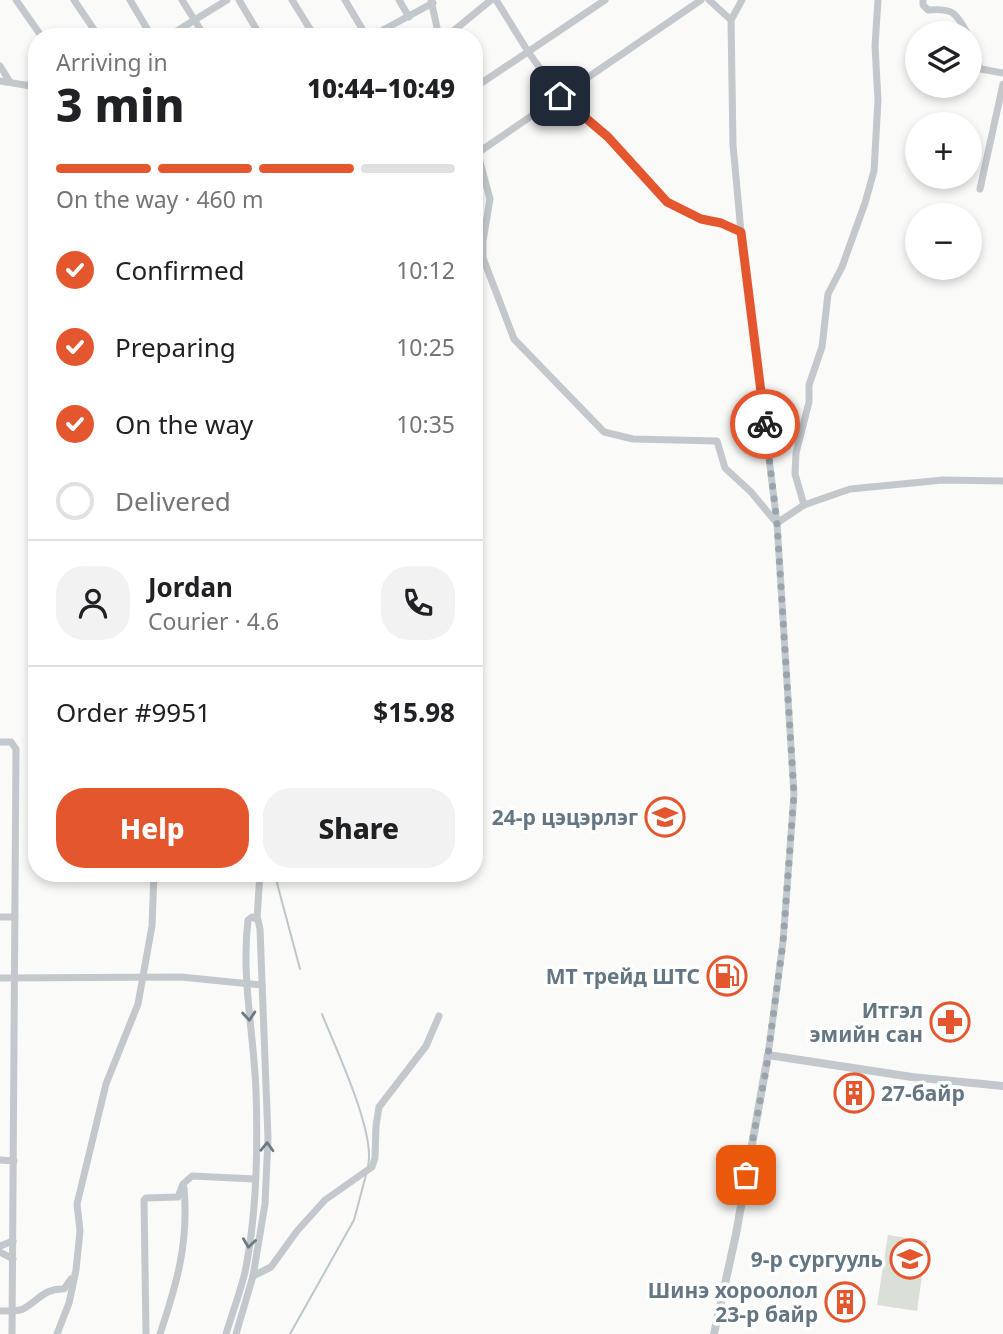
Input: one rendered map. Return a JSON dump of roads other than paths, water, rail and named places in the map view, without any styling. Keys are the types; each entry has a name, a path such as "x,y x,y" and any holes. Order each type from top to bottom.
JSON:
{"street":[{"path":"16,0 35,28"},
{"path":"74,0 93,28"},
{"path":"130,0 147,28"},
{"path":"182,0 200,28"},
{"path":"182,28 227,0"},
{"path":"239,0 256,28"},
{"path":"292,0 309,28"},
{"path":"345,0 363,28"},
{"path":"399,0 409,16"},
{"path":"457,28 493,0 560,96 608,137 667,202 701,219 721,223 741,232"},
{"path":"483,82 605,0"},
{"path":"483,149 701,0"},
{"path":"709,0 731,20"},
{"path":"714,1334 736,1234 768,1055 783,942 794,794 777,523 741,232 733,145 731,20 742,0"},
{"path":"804,505 795,474 796,453 808,402 809,385 822,347 828,294 842,267 874,171 878,100 874,46 878,0"},
{"path":"923,0 923,5 928,10 946,9 961,21"},
{"path":"386,28 432,1 437,28"},
{"path":"0,66 10,82"},
{"path":"982,69 1003,73"},
{"path":"0,81 28,85"},
{"path":"982,180 1003,84"},
{"path":"483,176 490,198 483,236"},
{"path":"483,258 514,339 604,432 633,439 717,441 725,468 751,492 777,523"},
{"path":"777,523 804,505 850,489 943,480 1003,481"},
{"path":"0,742 12,742 16,749 12,1334"},
{"path":"57,1334 69,1303 76,1270 80,1231 77,1205 106,1083 138,1004 152,926 154,882"},
{"path":"236,1334 253,1276 265,1204 268,1138 260,929 257,919 259,882"},
{"path":"0,917 15,917"},
{"path":"226,1334 245,1272 255,1198 256,1090 246,982 248,920 252,917 257,919"},
{"path":"0,978 181,977 262,985"},
{"path":"253,1276 271,1267 297,1231 325,1200 372,1167 379,1107 426,1046 439,1016"},
{"path":"768,1055 912,1077 1003,1086"},
{"path":"0,1160 14,1161"},
{"path":"146,1334 142,1203 146,1198 178,1197 183,1184 192,1176 255,1179"},
{"path":"160,1334 180,1274 186,1212 183,1184"},
{"path":"0,1246 13,1241"},
{"path":"0,1252 13,1259"},
{"path":"0,1311 22,1310 40,1295 64,1289 76,1270"}],"waterway":[{"path":"277,882 300,969"},
{"path":"322,1014 361,1113 369,1151 368,1166"},
{"path":"290,1334 354,1220 366,1175"}],"place":[{"name":"24-р цэцэрлэг","path":"665,817"},
{"name":"МТ трейд ШТС","path":"727,976"},
{"name":"Итгэл эмийн сан","path":"950,1022"},
{"name":"27-байр","path":"854,1093"},
{"name":"9-р сургууль","path":"910,1259"},
{"name":"Шинэ хороолол 23-р байр","path":"845,1302"}]}
